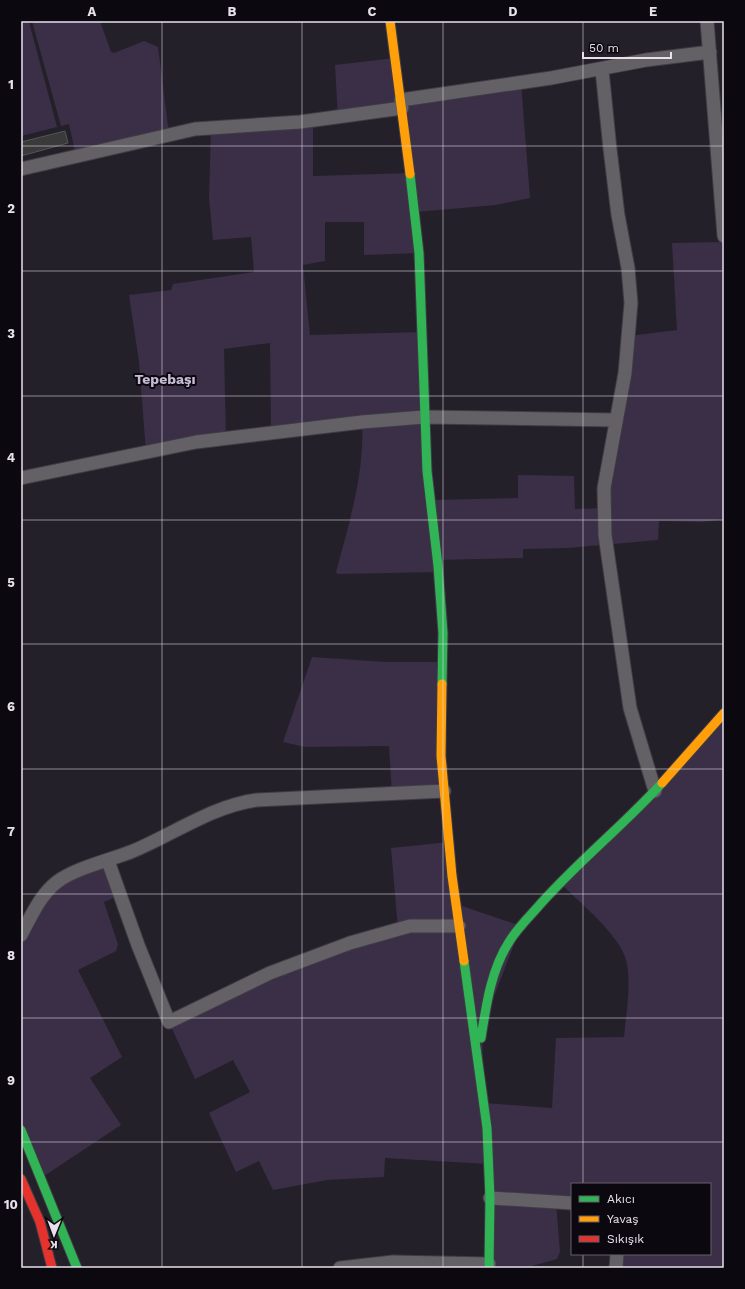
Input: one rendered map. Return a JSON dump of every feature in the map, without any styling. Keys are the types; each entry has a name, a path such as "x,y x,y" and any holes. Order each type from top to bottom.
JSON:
{"street":[{"path":"340,1268 392,1262 489,1266 490,1198 487,1128 479,1061 459,926 444,791 440,722 442,633 441,600 429,493 424,417 419,253 402,104 390,21"},
{"path":"707,21 724,236"},
{"path":"21,168 195,129 300,122 602,70 652,59 710,52"},
{"path":"602,70 618,215 628,268 631,297 625,366 604,488 606,545 630,708 655,791"},
{"path":"21,478 196,442 424,417 615,420"},
{"path":"479,1061 487,1000 501,957 508,943 528,917 559,882 616,832 655,791 724,713"},
{"path":"21,935 44,895 57,882 159,840 224,807 243,802 444,791"},
{"path":"108,861 138,945 169,1022 270,973 350,942 410,926 459,926"},
{"path":"21,1130 77,1268"},
{"path":"21,1179 36,1209 47,1242 52,1268"},
{"path":"490,1198 571,1203"},
{"path":"616,1255 616,1268"}],"shaded area":[{"path":"32,21 100,21 111,52 114,53 144,41 158,47 169,134 76,156 69,124 61,126"},
{"path":"29,22 57,127 21,136 21,24"},
{"path":"395,58 401,100 521,82 530,198 496,205 416,212 419,253 364,255 364,222 325,222 325,261 303,265 310,335 422,332 430,500 518,498 518,475 574,476 575,509 603,508 629,336 677,330 672,243 724,242 724,519 703,522 659,521 658,540 568,548 523,549 523,558 437,560 438,572 338,574 336,572 351,517 359,479 362,422 271,432 270,343 224,349 226,438 146,452 139,362 129,295 171,290 173,284 254,272 251,237 213,240 209,198 211,128 313,120 313,176 411,173 402,108 338,118 335,65"},
{"path":"312,657 386,662 442,662 444,791 392,794 389,746 305,747 283,742"},
{"path":"724,713 724,1268 616,1268 617,1255 711,1255 711,1183 571,1183 571,1203 556,1203 560,1252 557,1259 532,1266 531,1268 489,1268 488,1164 385,1158 384,1177 327,1180 273,1190 259,1161 236,1172 209,1113 250,1092 233,1060 195,1079 169,1022 231,991 398,929 391,848 449,842 456,904 521,926 482,1028 484,1103 552,1108 556,1038 624,1037 629,989 626,960 616,940 607,929 559,882"},
{"path":"108,861 120,895 104,902 118,944 116,951 78,970 122,1057 90,1078 121,1125 41,1178 21,1130 21,935 44,895"}],"building":[{"path":"65,131 68,143 21,156 21,142"}],"traffic: fast":[{"path":"410,174 419,253 427,471 438,566 443,633 442,684"},
{"path":"481,1038 490,988 498,964 515,933 551,892 662,783"},
{"path":"464,961 487,1128 490,1198 489,1268"},
{"path":"21,1130 77,1268"}],"traffic: slow":[{"path":"390,21 410,174"},
{"path":"442,684 441,756 452,876 464,961"},
{"path":"662,783 724,713"}],"traffic: jam":[{"path":"21,1179 40,1222 52,1268"}],"district":[{"name":"Tepebaşı","path":"165,379"}]}
